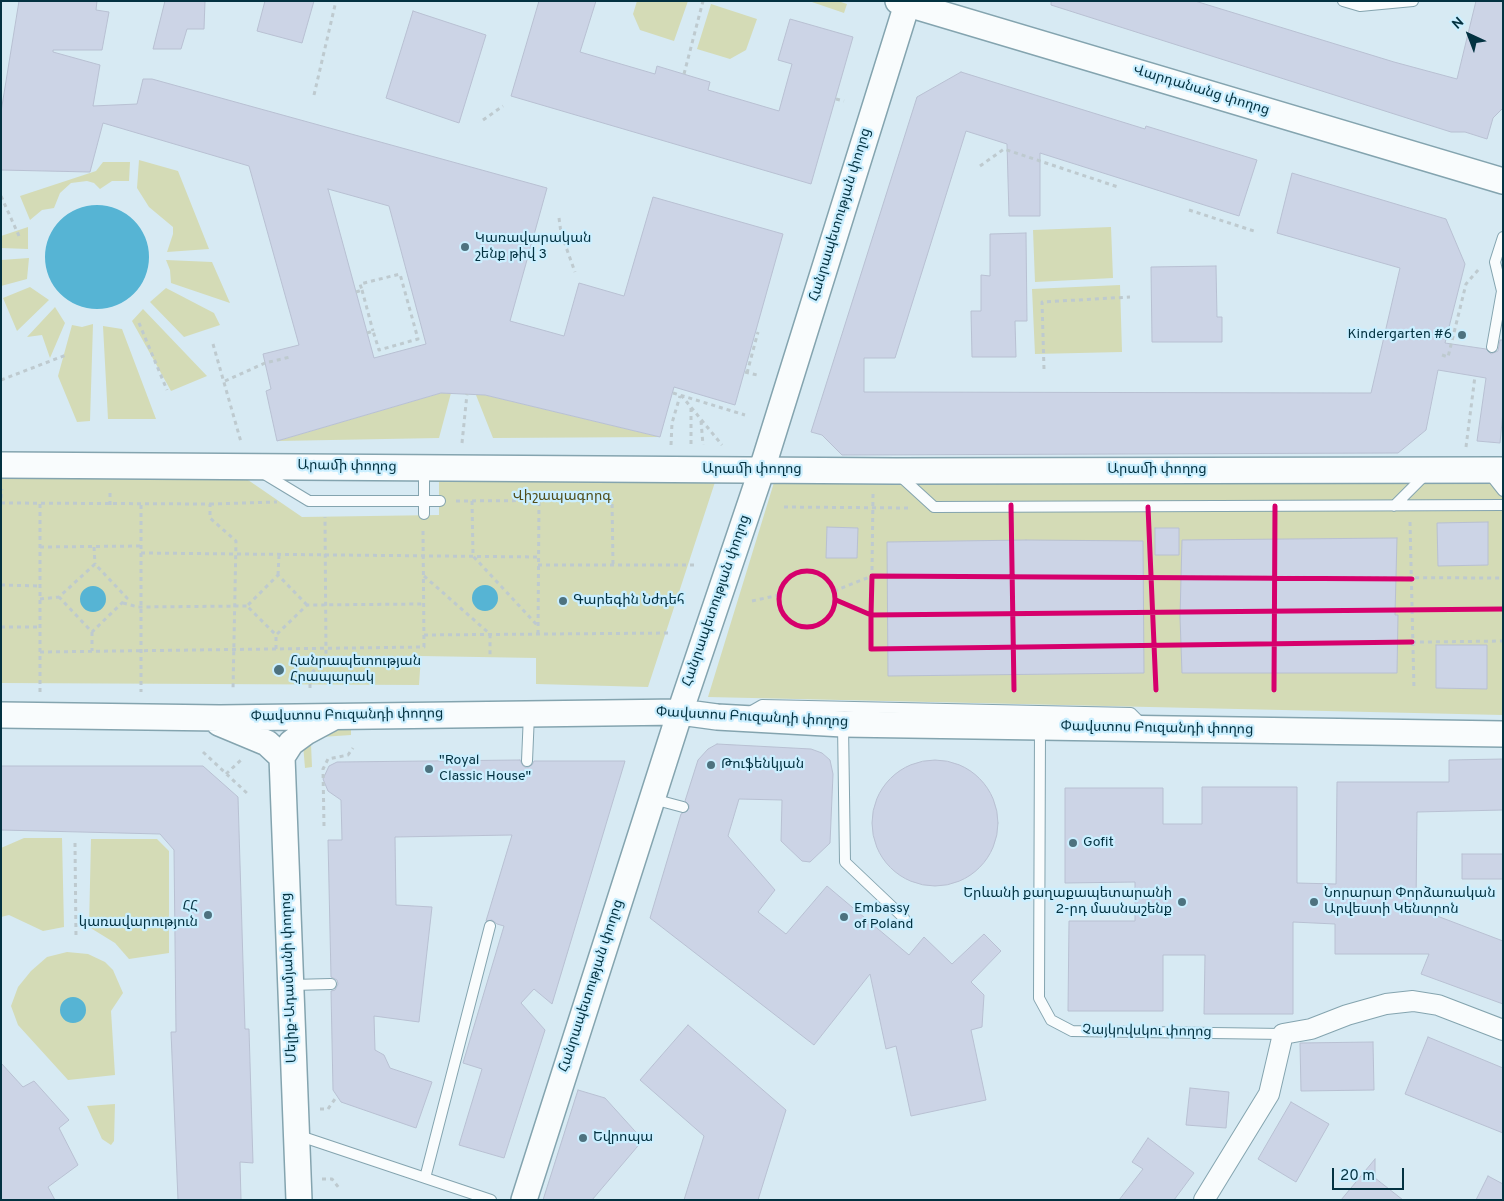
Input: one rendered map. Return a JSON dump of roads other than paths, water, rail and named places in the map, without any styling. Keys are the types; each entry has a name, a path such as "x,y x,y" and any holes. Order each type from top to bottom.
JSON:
{"street":[{"name":"Վարդանանց փողոց","path":"905,2 1503,181"},
{"name":"Հանրապետության փողոց","path":"524,1200 680,712 762,469 905,2"},
{"name":"Արամի փողոց","path":"1,465 247,456 424,467 885,471 1494,469"},
{"name":"Փավստոս Բուզանդի փողոց","path":"1,715 202,718 680,712 741,718 843,724 1503,734"},
{"path":"202,718 225,724 267,743 282,757 291,743 306,732 338,716"},
{"name":"Մելիք-Ադամյանի փողոց","path":"282,757 299,1200"},
{"name":"Չայկովսկու փողոց","path":"1283,1034 1310,1030 1347,1015 1386,1004 1413,1001 1438,1005 1503,1030"},
{"path":"1204,1200 1269,1094 1283,1034"}],"lane":[{"path":"1343,1 1361,3 1413,1"},
{"path":"1492,347 1502,291 1495,262 1503,237"},
{"path":"247,456 309,501 440,501"},
{"path":"424,467 424,514"},
{"path":"1394,506 1430,469"},
{"path":"1494,469 1503,492"},
{"path":"885,471 934,507 1011,505 1410,507 1503,505"},
{"path":"741,718 762,704 1130,713 1147,728"},
{"path":"527,760 529,714"},
{"path":"843,724 845,862 904,918"},
{"name":"Չայկովսկու փողոց","path":"1040,727 1038,998 1051,1020 1072,1031 1283,1034"},
{"path":"652,798 683,807"},
{"path":"425,1178 490,926"},
{"path":"290,985 331,984"},
{"path":"296,1135 491,1200"}],"water":[{"path":"97,205 117,209 126,214 140,228 145,237 149,257 145,277 140,286 126,300 117,305 97,309 77,305 68,300 54,286 49,277 45,257 49,237 54,228 68,214 77,209"},
{"path":"485,585 494,589 498,598 494,607 485,611 476,607 472,598 476,589"},
{"path":"93,586 102,590 106,599 102,608 93,612 84,608 80,599 84,590"},
{"path":"73,997 83,1000 86,1010 83,1020 73,1023 63,1020 60,1010 63,1000"}],"place":[{"name":"Կառավարական շենք թիվ 3","path":"465,247"},
{"name":"Kindergarten #6","path":"1462,335"},
{"name":"Գարեգին Նժդեհ","path":"563,601"},
{"name":"Հանրապետության Հրապարակ","path":"279,670"},
{"name":"Թուֆենկյան","path":"711,765"},
{"name":"\"Royal Classic House\"","path":"429,769"},
{"name":"Gofit","path":"1073,843"},
{"name":"Երևանի քաղաքապետարանի 2-րդ մասնաշենք","path":"1182,902"},
{"name":"Նորարար Փորձառական Արվեստի Կենտրոն","path":"1314,902"},
{"name":"ՀՀ կառավարություն","path":"208,915"},
{"name":"Embassy of Poland","path":"844,917"},
{"name":"Եվրոպա","path":"583,1138"}],"park label":[{"name":"Վիշապագորգ","path":"562,497"}]}
